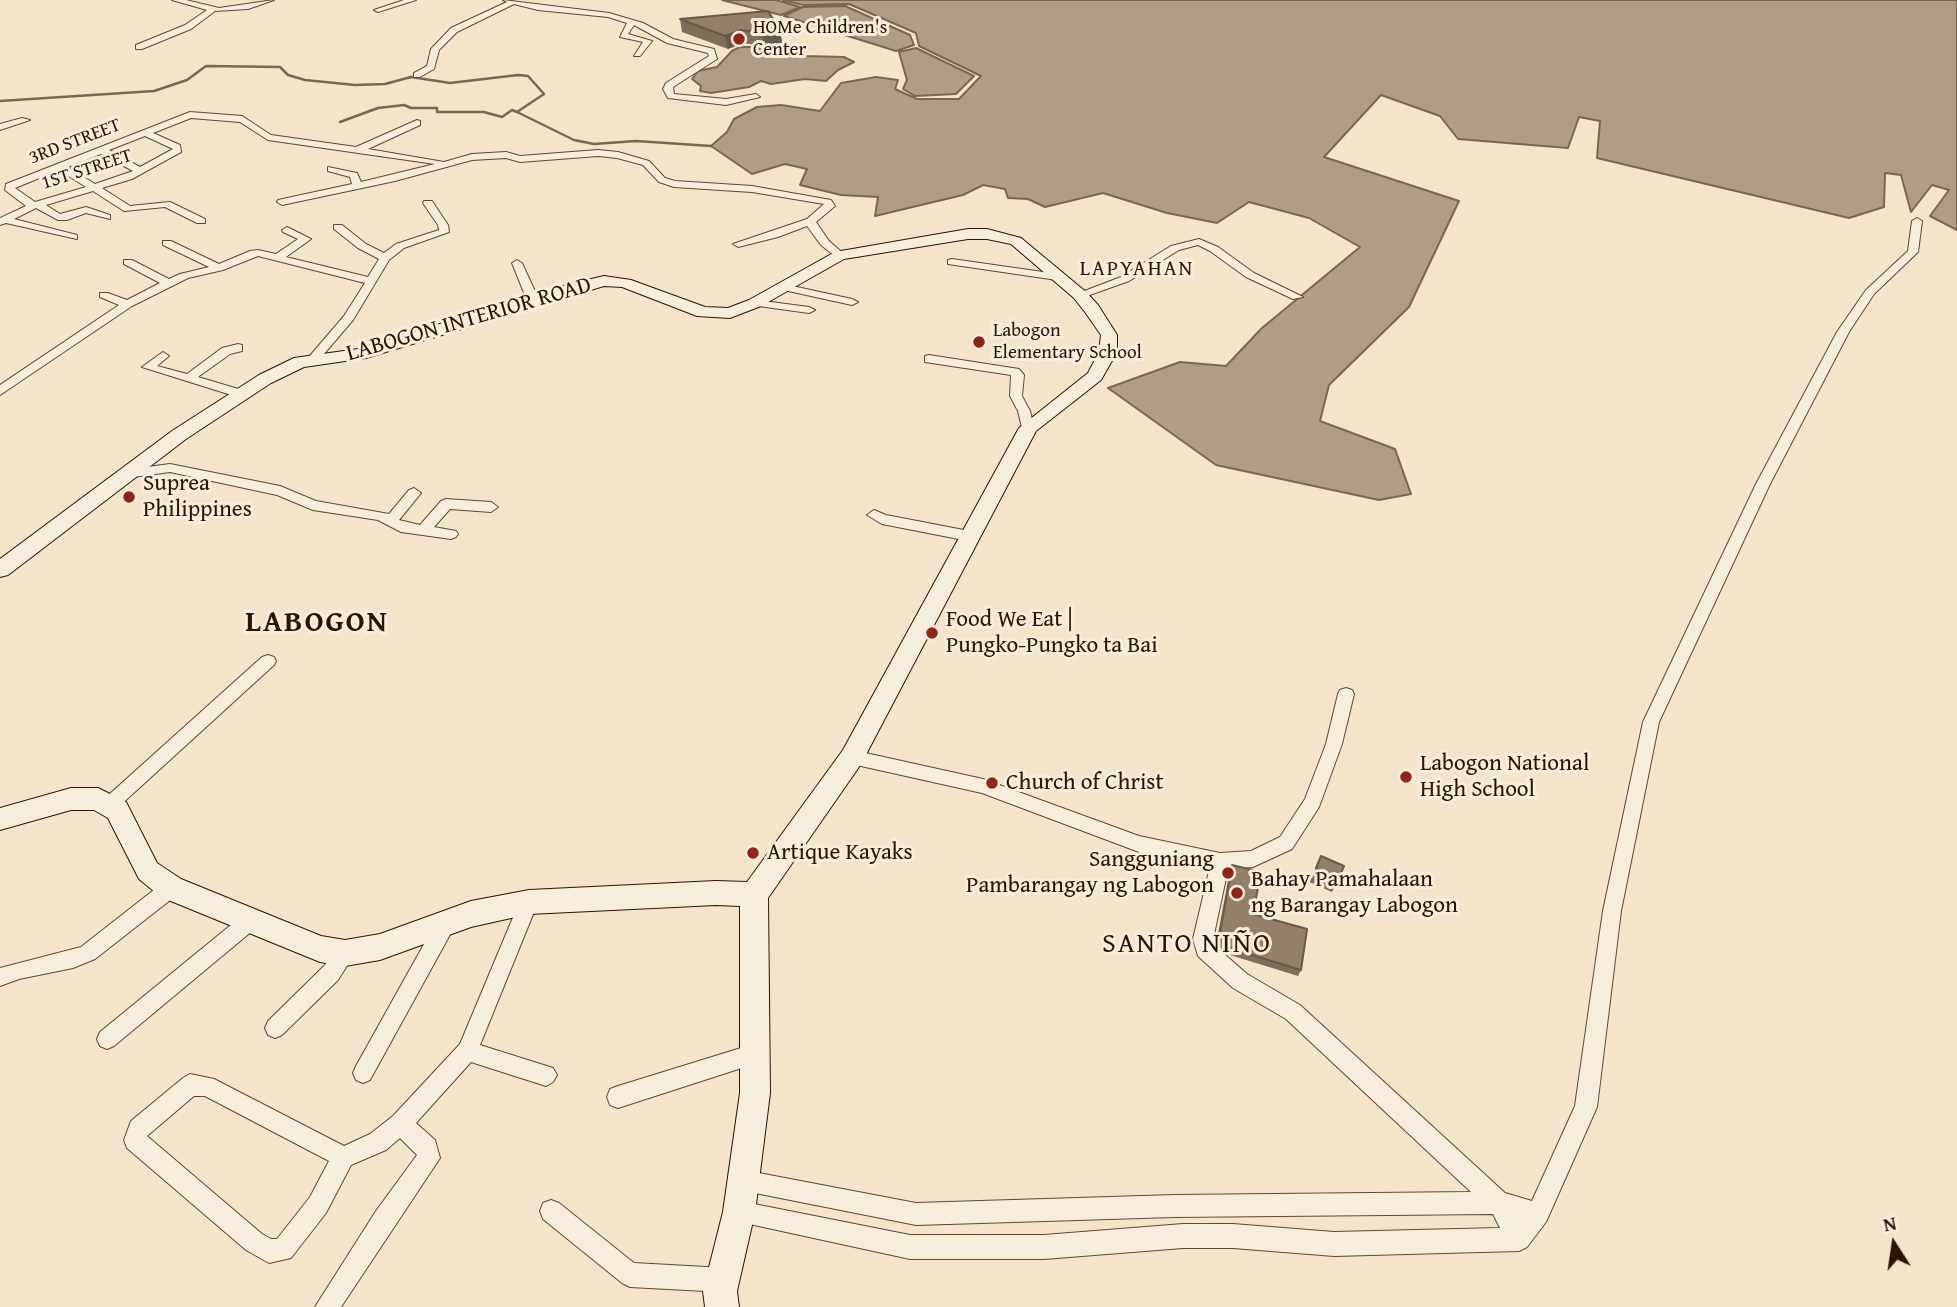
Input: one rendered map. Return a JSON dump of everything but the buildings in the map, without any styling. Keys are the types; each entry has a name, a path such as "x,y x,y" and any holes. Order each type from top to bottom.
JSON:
{"street":[{"path":"176,0 213,9 240,8 270,0"},
{"path":"378,10 397,1 412,0"},
{"path":"417,75 431,67 435,48 454,30 509,1 561,11 609,15 632,22 670,41 714,54 714,57 669,85 667,89 671,96 726,102 756,97"},
{"path":"139,47 188,27 213,9"},
{"path":"204,16 221,18"},
{"path":"632,22 623,35 648,41 637,54"},
{"name":"3RD STREET","path":"35,205 9,188 15,183 148,134 190,115 236,118 268,136 444,163"},
{"path":"0,127 25,120"},
{"path":"357,150 417,123"},
{"name":"1ST STREET","path":"3,221 35,205 141,172 178,149 148,134"},
{"path":"103,151 141,172"},
{"path":"282,202 488,155 520,159 598,153 618,155 646,163 662,180 674,184 752,189 827,202 830,206 811,220 774,235 738,244"},
{"path":"60,166 128,209 166,204 201,220"},
{"path":"331,169 354,175 357,184"},
{"path":"314,358 349,318 385,258 400,246 444,232 443,225 428,203"},
{"path":"35,205 58,217 67,217 86,210 106,217"},
{"path":"811,220 818,235 840,255"},
{"path":"3,221 73,237"},
{"path":"1520,1238 1538,1214 1586,1107 1612,911 1651,722 1763,484 1791,436 1843,332 1870,292 1913,252 1917,221"},
{"path":"338,227 362,246 385,258"},
{"path":"277,258 306,239 287,230"},
{"name":"LABOGON INTERIOR ROAD","path":"0,570 125,474 241,394 300,362 314,358 352,356 576,287 613,281 703,312 737,312 840,255 968,234 987,234 1016,241 1080,295 1103,323 1109,335 1108,352 1095,376 1028,428 852,757 754,895"},
{"path":"1080,295 1125,279 1175,248 1199,242 1214,249 1250,275 1297,298"},
{"path":"167,243 219,268"},
{"path":"0,391 128,304 168,284 219,268 254,253 371,281"},
{"path":"128,261 168,284"},
{"path":"517,262 534,300"},
{"path":"951,262 1057,277"},
{"path":"783,287 852,302"},
{"path":"104,295 128,304"},
{"path":"755,303 809,310"},
{"path":"189,378 226,351 238,348"},
{"path":"163,356 148,368 241,394"},
{"path":"929,359 1015,372 1018,375 1016,396 1024,411 1028,428"},
{"path":"125,474 162,467 180,469 280,491 313,505 391,520 401,527 450,534"},
{"path":"391,520 414,493"},
{"path":"423,531 446,504 491,507"},
{"path":"874,515 882,519 969,536"},
{"path":"109,805 268,662"},
{"path":"852,757 983,786 1139,844 1220,861 1253,859 1286,843 1313,802 1335,744 1346,694"},
{"path":"0,819 71,799 98,799 117,810 148,871 171,888 320,949 345,953 380,947 471,914 529,902 716,893 754,895 755,1093 741,1197 717,1296 630,1275 551,1211"},
{"path":"1220,861 1203,939 1205,950 1240,981 1293,1012 1500,1203 1520,1238"},
{"path":"0,977 81,956 171,888"},
{"path":"342,1157 207,1086 190,1085 139,1129 135,1140 254,1242 269,1251 283,1250 318,1205 342,1157 378,1142 401,1124 467,1051 529,902"},
{"path":"107,1039 250,921"},
{"path":"363,1073 445,925"},
{"path":"275,1028 331,973 345,953"},
{"path":"467,1051 545,1075"},
{"path":"618,1097 754,1054"},
{"path":"327,1307 384,1219 429,1158 427,1148 401,1124"},
{"path":"741,1197 916,1214 1174,1206 1500,1203 1538,1214"},
{"path":"741,1197 910,1247 1044,1247 1195,1236 1233,1236 1334,1244 1520,1238"}],"shaded area":[{"path":"722,0 776,0 800,7 781,15"},
{"path":"783,0 1957,0 1957,230 1930,216 1949,190 1932,185 1911,212 1901,175 1885,173 1884,207 1849,218 1597,158 1600,121 1579,117 1568,148 1458,139 1440,116 1381,95 1324,157 1459,201 1409,307 1329,385 1320,421 1395,449 1411,494 1379,500 1216,465 1108,388 1180,362 1226,366 1262,328 1360,247 1309,218 1249,202 1217,223 1167,213 1103,193 1045,207 1028,199 1008,198 1005,189 983,185 963,195 875,216 878,197 841,195 800,185 807,169 785,164 752,174 711,146 727,132 734,119 757,107 781,105 820,111 841,83 876,77 898,80 895,89 917,99 959,99 981,76 919,46 916,33 849,4 803,5"},
{"path":"845,6 910,35 914,45 896,51 784,16 803,7"},
{"path":"740,47 805,56 844,57 854,62 838,70 826,81 805,79 771,84 761,81 749,87 711,93 700,91 701,86 692,79 698,71 717,67 732,51"},
{"path":"916,48 974,76 956,94 915,96 903,89 907,80 899,52"}],"waterway":[{"path":"0,101 154,91 187,80 206,66 280,67 288,75 305,80 355,85 385,84 411,77 450,83 528,76 544,94 517,112"},
{"path":"340,122 378,108 404,105 411,108 437,108 437,112 484,112 502,117 512,110 517,112"},
{"path":"517,112 574,140 594,144 636,141 711,146"}],"place":[{"name":"HOMe Children's Center","path":"739,39"},
{"name":"Labogon Elementary School","path":"979,342"},
{"name":"Suprea Philippines","path":"129,497"},
{"name":"Food We Eat | Pungko-Pungko ta Bai","path":"932,633"},
{"name":"Labogon National High School","path":"1406,777"},
{"name":"Church of Christ","path":"992,783"},
{"name":"Artique Kayaks","path":"753,853"},
{"name":"Sangguniang Pambarangay ng Labogon","path":"1228,873"},
{"name":"Bahay Pamahalaan ng Barangay Labogon","path":"1237,893"}],"district":[{"name":"LAPYAHAN","path":"1137,270"},
{"name":"LABOGON","path":"317,623"},
{"name":"SANTO NIÑO","path":"1187,945"}]}
